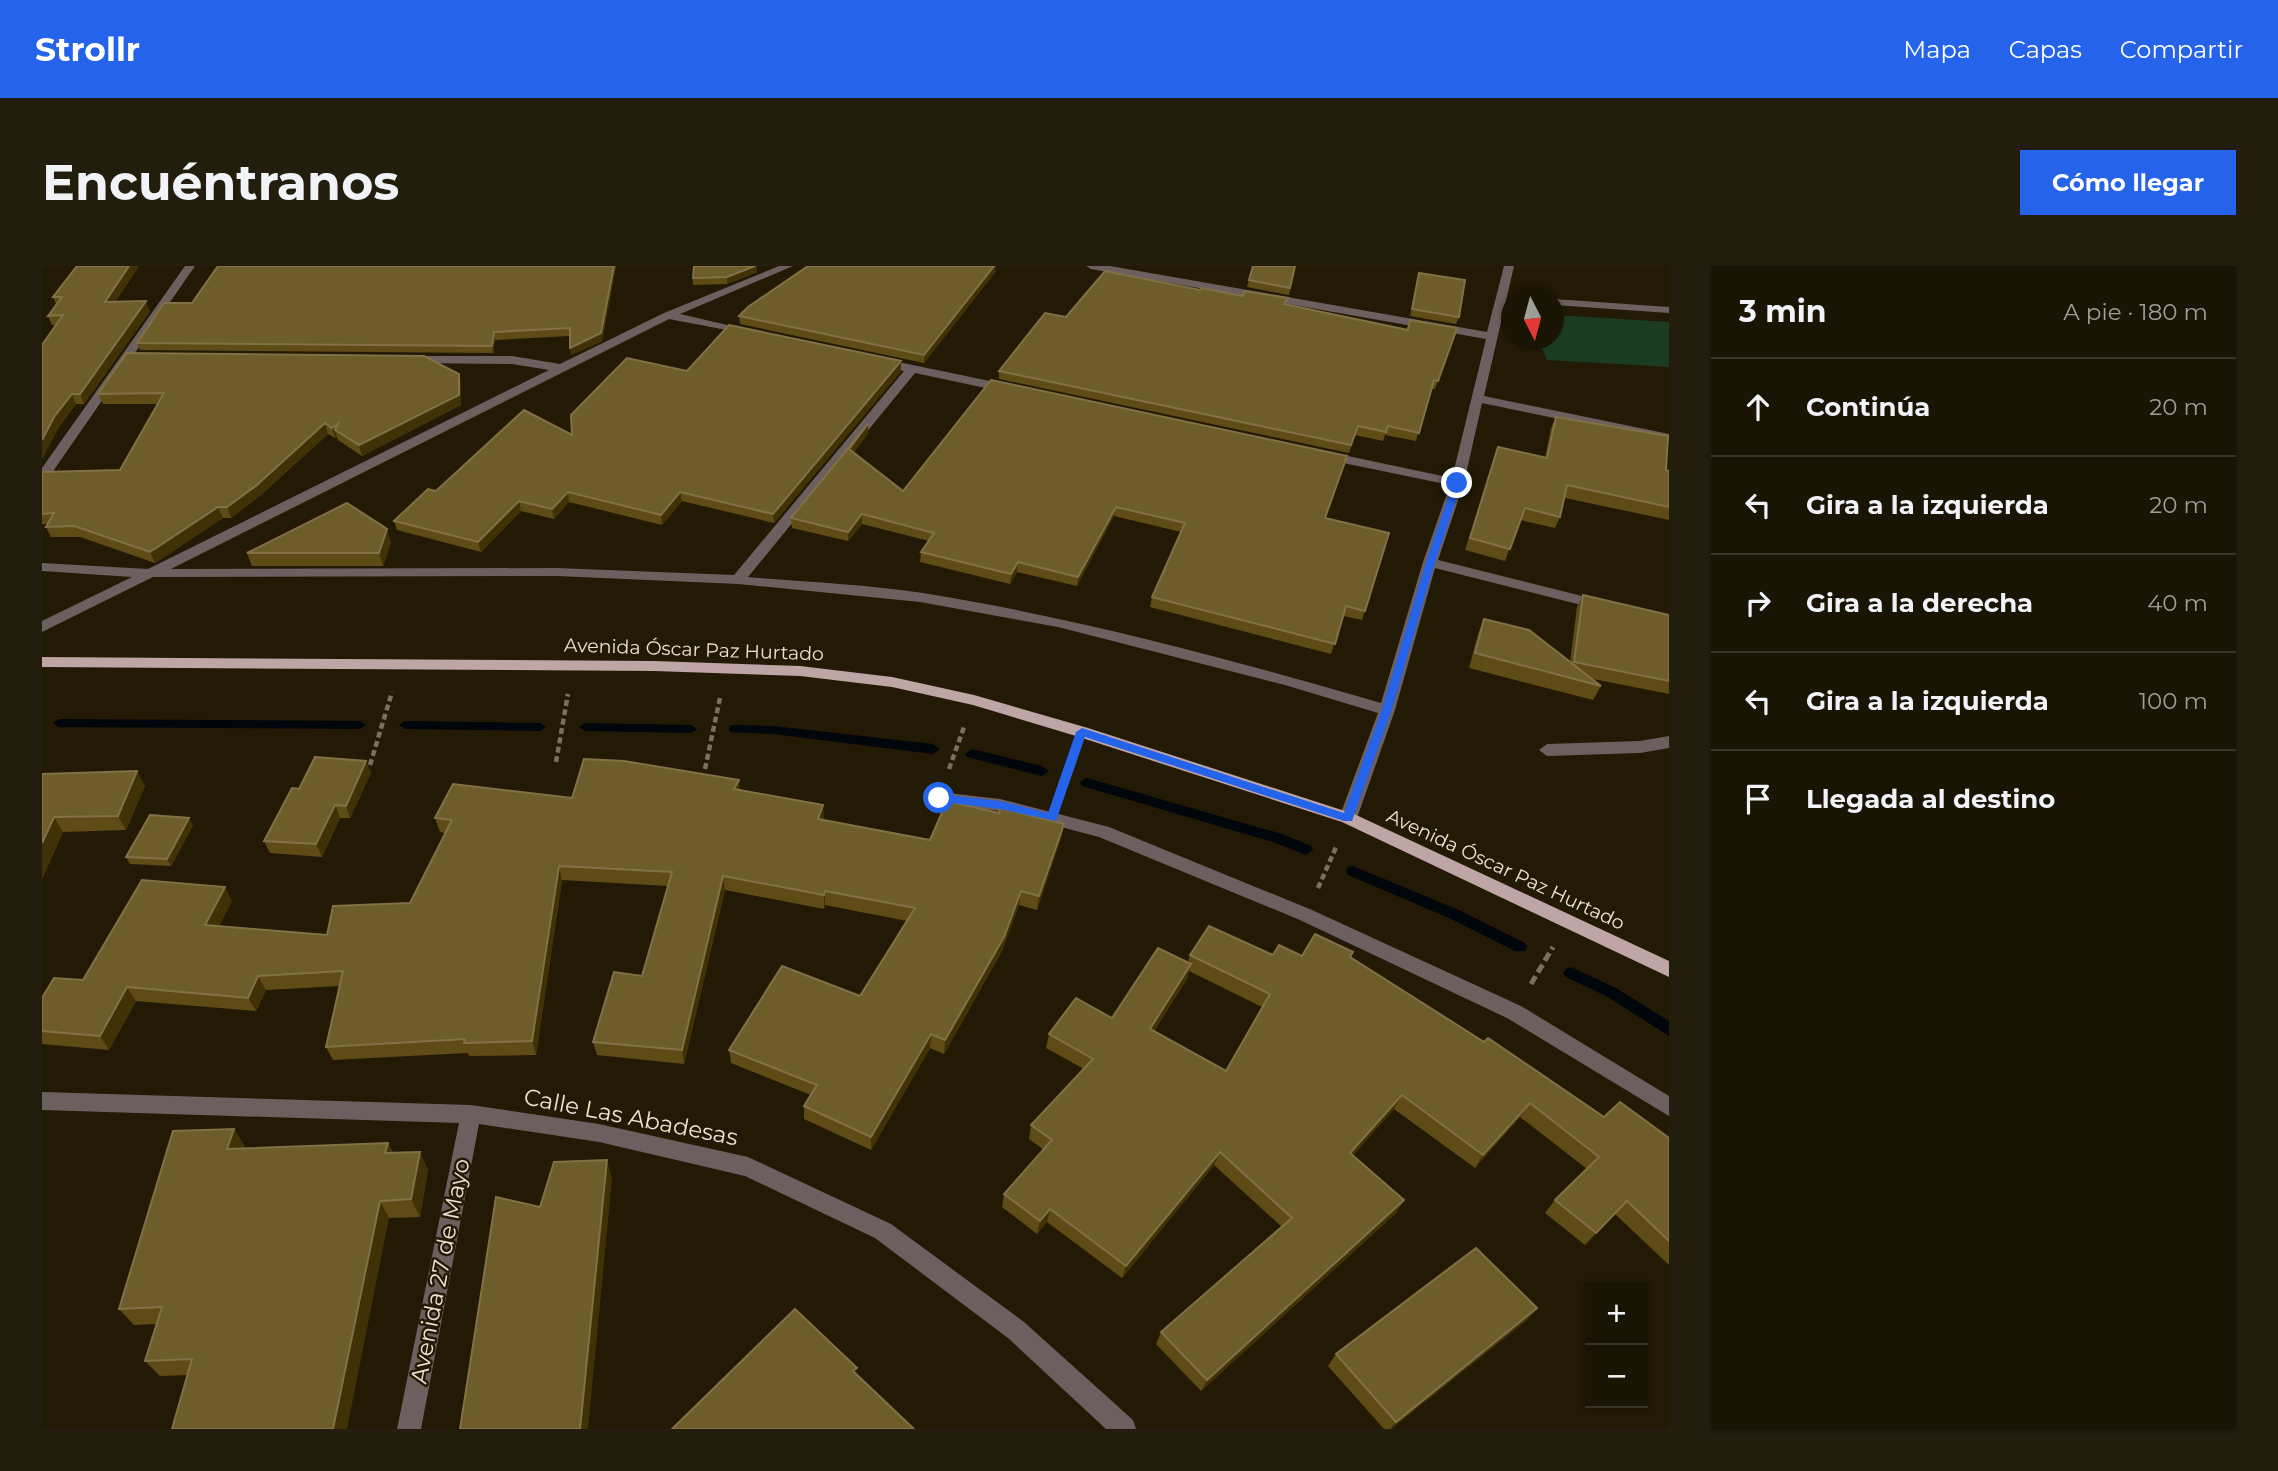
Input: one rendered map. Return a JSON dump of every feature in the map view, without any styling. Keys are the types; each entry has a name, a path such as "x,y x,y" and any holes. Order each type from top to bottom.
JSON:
{"main road":[{"name":"Avenida Óscar Paz Hurtado","path":"42,662 573,665 800,671 892,682 974,700 1082,732 1348,818 1669,969"}],"street":[{"path":"42,477 190,266"},
{"path":"42,627 668,316 788,266"},
{"path":"1091,266 1491,336"},
{"path":"1507,287 1509,266"},
{"path":"1564,303 1669,310"},
{"path":"1348,818 1387,709 1430,562 1457,483 1479,399 1491,336 1501,311"},
{"path":"668,316 763,336"},
{"path":"125,356 139,356"},
{"path":"387,359 512,360 561,368"},
{"path":"871,360 1021,392"},
{"path":"738,580 912,369"},
{"path":"1479,399 1669,438"},
{"path":"1307,452 1457,483"},
{"path":"1430,562 1616,608"},
{"path":"42,567 146,573 557,572 738,580 920,597 1058,622 1387,709"},
{"path":"1547,750 1640,747 1669,743"},
{"path":"939,798 1000,805 1103,832 1306,915 1514,1012 1669,1107"},
{"name":"Calle Las Abadesas","path":"42,1101 471,1114 599,1133 748,1167 883,1231 1016,1330 1124,1429"},
{"name":"Avenida 27 de Mayo","path":"409,1429 471,1114"}],"path":[{"path":"370,765 400,664"},
{"path":"556,762 573,665"},
{"path":"705,769 726,670"},
{"path":"939,798 974,700"},
{"path":"1052,818 1082,732"},
{"path":"1306,915 1348,818"},
{"path":"1514,1012 1569,920"}],"green space":[{"path":"1564,316 1669,322 1669,367 1547,360 1543,350 1564,350"}],"building":[{"path":"77,266 129,266 105,302 146,301 80,394 72,394 54,417 42,440 42,345 63,315 48,316 62,297 53,297"},
{"path":"218,266 614,266 601,333 570,348 570,328 494,332 492,346 137,343 164,303 192,303"},
{"path":"694,266 755,266 727,277 693,278"},
{"path":"808,266 994,266 924,355 739,316"},
{"path":"1253,266 1295,266 1290,288 1249,280"},
{"path":"1105,271 1200,290 1202,288 1243,296 1245,291 1288,298 1284,304 1408,330 1410,320 1457,328 1438,381 1434,380 1419,433 1388,426 1386,432 1358,426 1351,445 999,371 1045,313 1066,317"},
{"path":"1419,273 1465,280 1459,317 1412,309"},
{"path":"729,325 901,361 773,514 680,492 661,515 568,492 552,509 519,501 478,542 394,521 428,489 436,491 524,410 572,435 571,415 627,358 687,371"},
{"path":"127,353 424,356 459,374 459,395 359,445 335,430 338,424 332,428 325,423 257,485 227,507 218,507 150,552 74,526 46,527 54,513 42,514 42,472 120,470 164,393 98,394"},
{"path":"991,380 1347,456 1325,518 1389,533 1365,611 1346,606 1335,644 1152,597 1185,523 1116,507 1078,577 1018,562 1011,574 921,552 934,533 862,514 848,532 791,518 868,424 849,449 903,491"},
{"path":"1556,417 1668,436 1666,470 1669,471 1669,507 1567,485 1560,517 1525,508 1510,549 1470,538 1498,447 1547,458"},
{"path":"347,503 387,529 379,553 247,553"},
{"path":"1583,595 1669,615 1669,681 1574,662"},
{"path":"1484,619 1529,630 1601,686 1475,653"},
{"path":"315,757 366,761 346,806 335,805 316,844 264,841 292,788 299,789"},
{"path":"584,759 624,761 739,780 734,789 823,805 818,819 930,840 947,801 999,813 1000,808 1064,824 1039,896 1021,891 1004,937 945,1040 931,1034 871,1137 804,1106 817,1085 729,1050 782,966 860,996 915,908 825,891 824,895 723,876 682,1050 593,1042 614,972 642,976 672,872 559,866 532,1041 464,1043 465,1039 326,1047 343,971 258,976 248,998 127,987 100,1036 42,1031 42,998 54,978 83,980 142,880 225,887 205,925 327,935 333,906 410,903 452,820 435,818 453,784 572,798"},
{"path":"137,771 118,816 54,817 42,843 42,774"},
{"path":"150,815 189,818 167,859 126,857"},
{"path":"1209,926 1273,955 1279,945 1302,956 1315,934 1353,952 1350,957 1484,1042 1488,1038 1604,1117 1620,1102 1669,1138 1669,1241 1627,1201 1596,1233 1555,1200 1599,1157 1530,1103 1483,1155 1402,1095 1350,1153 1404,1200 1207,1380 1161,1332 1292,1218 1220,1152 1126,1266 1050,1209 1040,1221 1004,1194 1052,1140 1031,1125 1093,1059 1049,1034 1076,998 1112,1018 1158,948 1191,964 1150,1029 1226,1071 1270,994 1190,955"},
{"path":"234,1129 227,1149 388,1143 385,1153 420,1152 411,1199 380,1201 333,1429 172,1429 192,1359 145,1361 162,1307 119,1309 173,1131"},
{"path":"607,1160 580,1429 460,1429 496,1197 540,1207 554,1162"},
{"path":"1476,1248 1537,1308 1396,1422 1336,1354"},
{"path":"795,1309 857,1368 853,1371 914,1429 672,1429"}],"waterway":[{"path":"59,723 360,725"},
{"path":"405,725 540,727"},
{"path":"585,727 691,729"},
{"path":"735,729 773,730 933,749"},
{"path":"972,754 1042,771"},
{"path":"1087,783 1277,838 1306,850"},
{"path":"1353,871 1454,914 1520,947"},
{"path":"1571,973 1611,992 1669,1029"}],"route":[{"path":"939,798 1000,805 1052,818 1082,732 1348,818 1387,709 1430,562 1457,483"}]}
